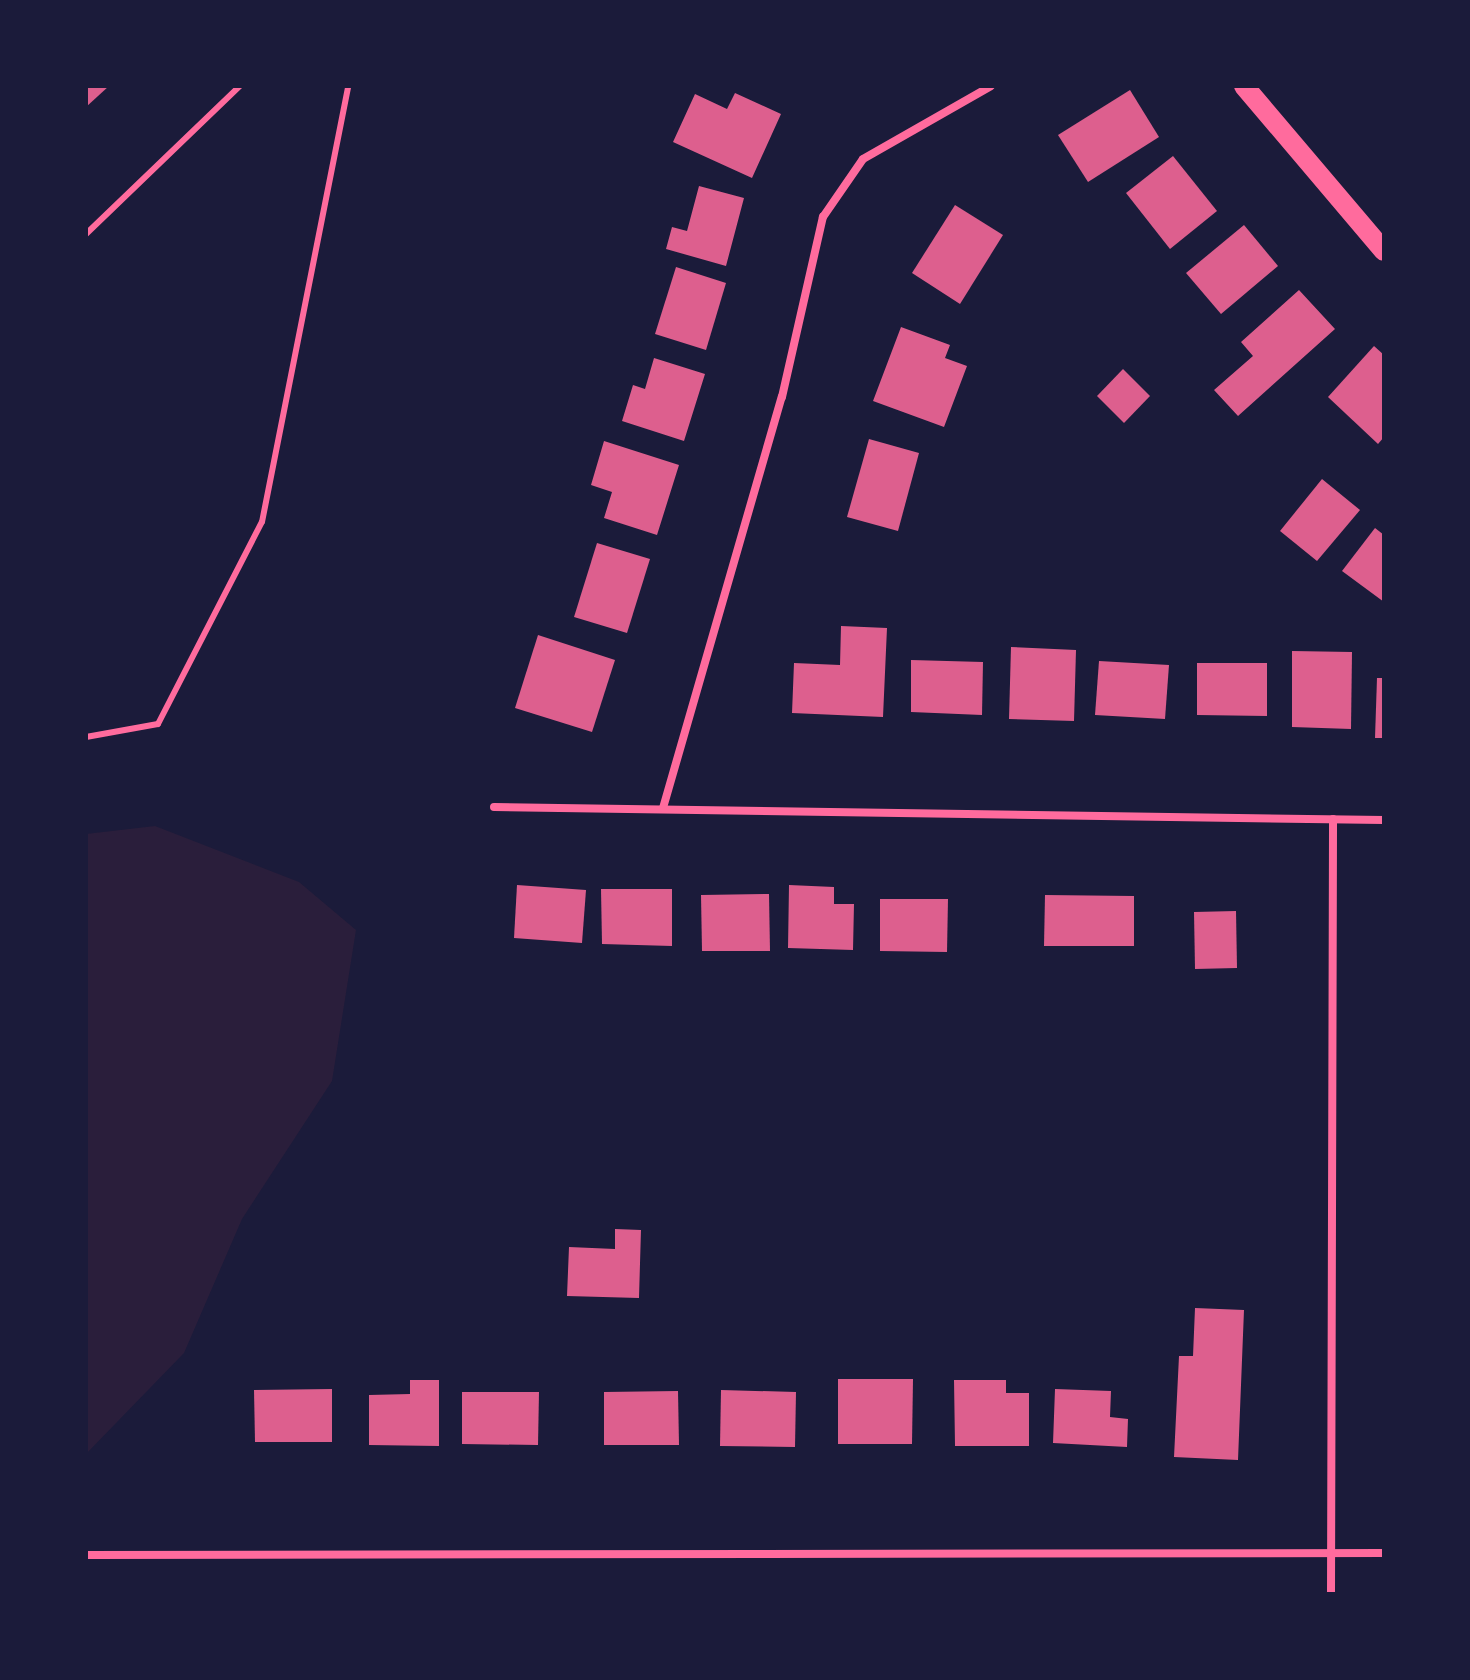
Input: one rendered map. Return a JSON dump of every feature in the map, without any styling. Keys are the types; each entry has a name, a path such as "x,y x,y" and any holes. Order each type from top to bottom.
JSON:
{"main road":[{"path":"1244,86 1384,251"}],"street":[{"path":"663,808 782,397 823,217 863,159 991,86"},
{"path":"494,807 1384,820"},
{"path":"1331,1594 1333,819"},
{"path":"86,1555 1384,1553"}],"lane":[{"path":"86,234 240,86"},
{"path":"86,737 158,724 262,522 348,86"}],"shaded area":[{"path":"155,826 299,882 356,930 332,1081 242,1219 184,1353 86,1454 86,834"}],"building":[{"path":"86,86 109,86 86,107"},
{"path":"1130,90 1159,137 1088,182 1058,135"},
{"path":"735,93 781,114 752,178 673,142 695,94 727,109"},
{"path":"1173,156 1217,211 1170,249 1126,193"},
{"path":"699,186 744,198 726,266 666,249 672,227 687,231"},
{"path":"955,205 1003,235 960,304 912,273"},
{"path":"1244,225 1278,266 1221,314 1186,273"},
{"path":"676,267 726,283 706,350 655,334"},
{"path":"1299,290 1335,329 1238,416 1214,390 1253,356 1241,342"},
{"path":"901,327 950,345 945,358 967,366 944,427 873,401"},
{"path":"1374,346 1384,355 1384,437 1378,444 1328,397"},
{"path":"654,358 705,374 684,441 622,421 633,385 645,389"},
{"path":"1123,369 1150,396 1124,423 1097,396"},
{"path":"869,439 919,453 898,531 847,517"},
{"path":"604,441 679,465 657,535 604,518 612,492 591,485"},
{"path":"1322,479 1360,510 1317,561 1280,531"},
{"path":"1375,528 1384,535 1384,602 1342,571"},
{"path":"597,543 650,559 627,633 574,617"},
{"path":"841,626 887,628 883,717 792,713 794,663 840,665"},
{"path":"538,635 615,660 592,732 515,708"},
{"path":"1011,647 1076,650 1074,721 1009,719"},
{"path":"1292,651 1352,652 1351,729 1292,727"},
{"path":"911,660 983,662 982,715 911,712"},
{"path":"1099,661 1169,665 1165,719 1095,715"},
{"path":"1197,663 1267,663 1267,716 1197,715"},
{"path":"1377,678 1384,678 1384,738 1375,738"},
{"path":"517,885 586,890 582,943 514,938"},
{"path":"789,885 834,887 834,904 854,904 853,950 788,948"},
{"path":"601,889 672,889 672,946 602,944"},
{"path":"769,894 770,951 702,951 701,895"},
{"path":"1045,895 1134,896 1134,946 1044,946"},
{"path":"880,899 948,899 947,952 880,951"},
{"path":"1236,911 1237,968 1195,969 1194,912"},
{"path":"615,1229 641,1230 639,1298 567,1296 569,1247 615,1249"},
{"path":"1195,1308 1244,1310 1238,1460 1174,1457 1179,1356 1193,1356"},
{"path":"838,1379 913,1379 912,1444 838,1444"},
{"path":"410,1380 439,1380 439,1446 369,1445 369,1395 410,1394"},
{"path":"954,1380 1006,1380 1006,1393 1029,1393 1029,1446 955,1446"},
{"path":"332,1389 332,1442 255,1442 254,1390"},
{"path":"1055,1389 1111,1391 1110,1417 1128,1419 1127,1447 1053,1443"},
{"path":"721,1390 796,1392 795,1447 720,1446"},
{"path":"678,1391 679,1445 604,1445 604,1392"},
{"path":"462,1392 539,1392 538,1445 462,1444"}]}
